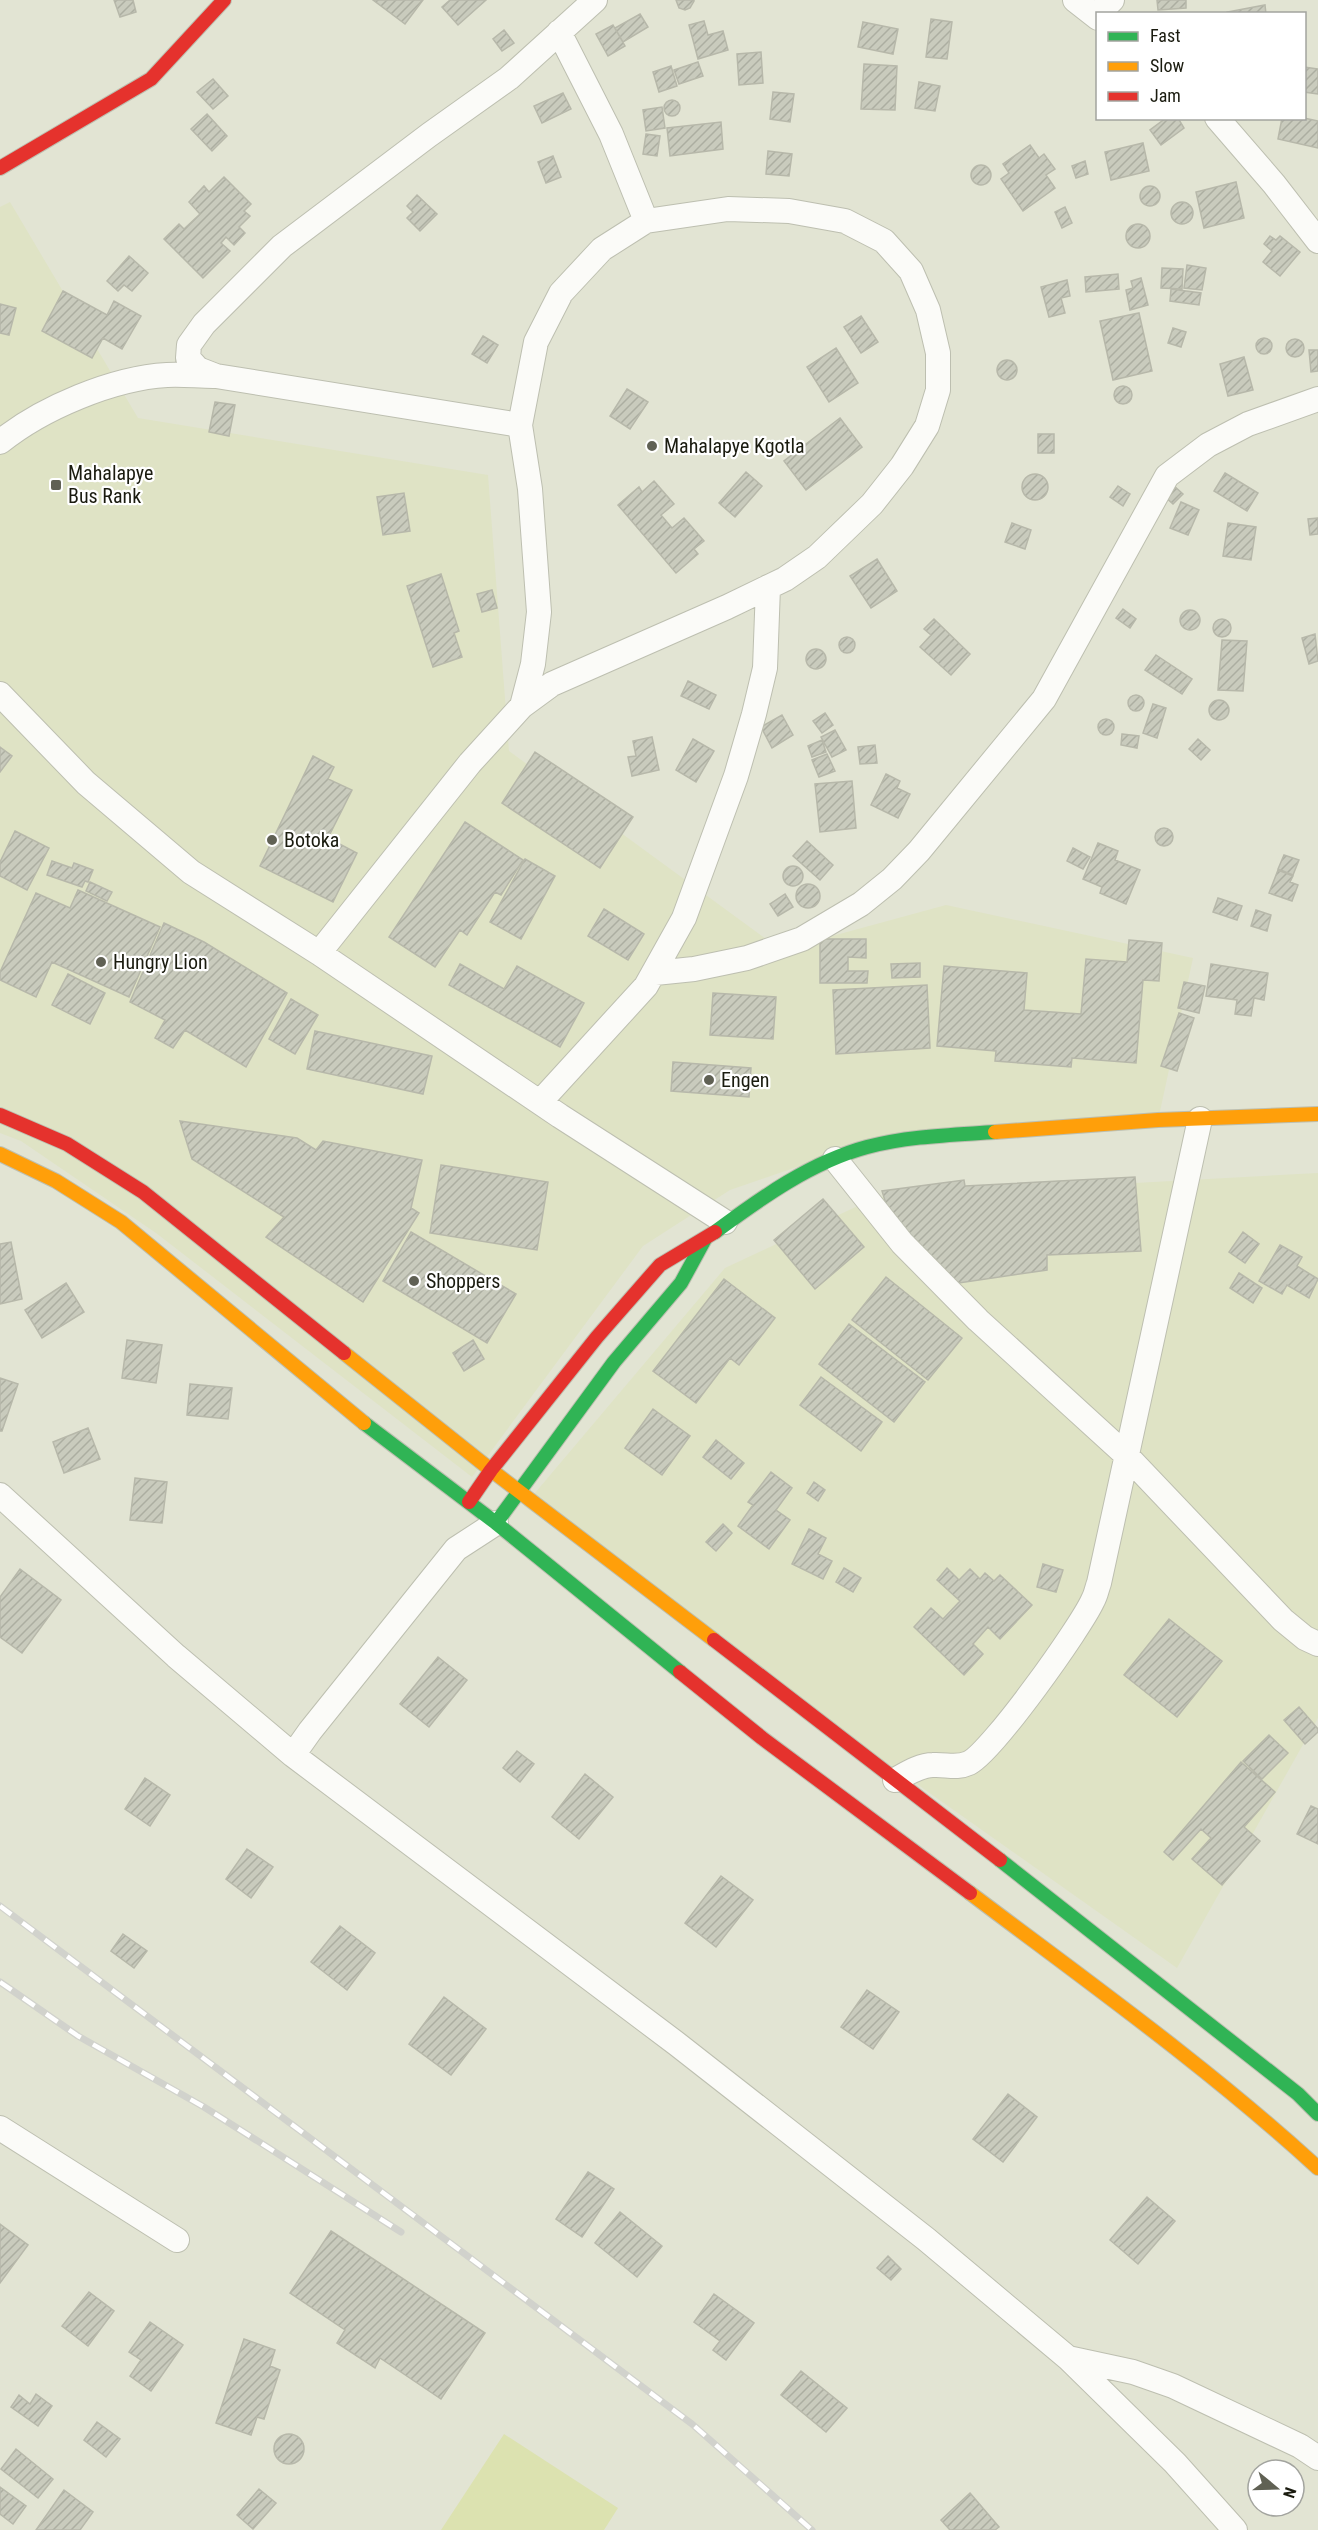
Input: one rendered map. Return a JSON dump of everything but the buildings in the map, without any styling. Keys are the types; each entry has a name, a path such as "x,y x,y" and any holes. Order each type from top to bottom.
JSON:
{"main road":[{"path":"5,165 151,79 224,0"},
{"path":"469,1502 491,1470 634,1292 660,1265 706,1238 725,1222 776,1188 834,1159 866,1147 913,1138 1045,1127 1318,1114"},
{"path":"0,1115 67,1144 143,1192 491,1470 1048,1897 1298,2094 1318,2114"},
{"path":"0,1154 56,1181 121,1222 385,1440 496,1523 762,1738 1148,2027 1271,2125 1318,2168"},
{"path":"496,1523 614,1362 681,1283 706,1238"}],"street":[{"path":"216,376 198,369 188,358 189,345 204,324 227,300 282,246 509,78 595,0"},
{"path":"1075,0 1100,12"},
{"path":"559,32 611,134 646,221"},
{"path":"1219,120 1274,184 1318,241"},
{"path":"319,953 470,763 522,706 552,684 727,608 785,579 817,557 872,504 902,466 927,426 938,390 938,353 928,310 911,271 884,242 845,221 789,211 728,209 646,221 602,249 561,293 536,342 520,424 530,489 539,612 533,664 522,706"},
{"path":"0,442 42,414 106,386 167,375 216,376 520,424"},
{"path":"655,973 694,969 747,958 802,939 861,904 892,879 919,851 1044,699 1167,476 1208,445 1248,424 1318,399"},
{"path":"540,1102 646,986 684,918 736,776 765,668 768,587"},
{"path":"0,694 86,783 191,872 319,953 540,1102 725,1222"},
{"path":"895,1780 931,1764 958,1767 971,1762 984,1751 1002,1731 1079,1625 1093,1601 1099,1583 1200,1119"},
{"path":"834,1159 902,1243 970,1312 1126,1455 1283,1620 1305,1638 1318,1644"},
{"path":"0,1495 176,1656 293,1755 676,2044 926,2240 1068,2358 1175,2463 1235,2530"},
{"path":"456,1549 469,1502"},
{"path":"293,1755 456,1549 496,1523"},
{"path":"0,2128 177,2240"},
{"path":"1068,2358 1133,2372 1173,2386 1300,2446 1318,2458"}],"shaded area":[{"path":"10,202 138,418 488,475 509,751 781,950 946,905 1193,958 1159,1116 875,1140 730,1190 643,1246 472,1477 156,1233 21,1141 0,1133 0,207"},
{"path":"1318,1173 1318,1718 1177,1968 524,1506 725,1268 877,1197"},
{"path":"504,2434 618,2508 604,2530 441,2530"}],"railway":[{"path":"0,1906 692,2424 812,2530"},
{"path":"0,1982 78,2036 204,2107 401,2232"}],"traffic: fast":[{"path":"715,1232 787,1182 846,1154 898,1140 995,1132"},
{"path":"496,1523 614,1362 681,1283 705,1239"},
{"path":"364,1423 496,1523 680,1672"},
{"path":"1000,1860 1298,2094 1318,2114"}],"traffic: slow":[{"path":"995,1132 1158,1120 1318,1114"},
{"path":"0,1154 56,1181 121,1222 364,1423"},
{"path":"344,1353 491,1470 714,1640"},
{"path":"970,1893 1191,2061 1277,2131 1318,2168"}],"traffic: jam":[{"path":"0,168 151,79 224,0"},
{"path":"0,1115 67,1144 143,1192 344,1353"},
{"path":"469,1502 491,1470 597,1337 660,1265 715,1232"},
{"path":"714,1640 1000,1860"},
{"path":"680,1672 762,1738 970,1893"}],"place":[{"name":"Mahalapye Kgotla","path":"652,446"},
{"name":"Mahalapye Bus Rank","path":"56,485"},
{"name":"Botoka","path":"272,840"},
{"name":"Hungry Lion","path":"101,962"},
{"name":"Engen","path":"709,1080"},
{"name":"Shoppers","path":"414,1281"}]}
